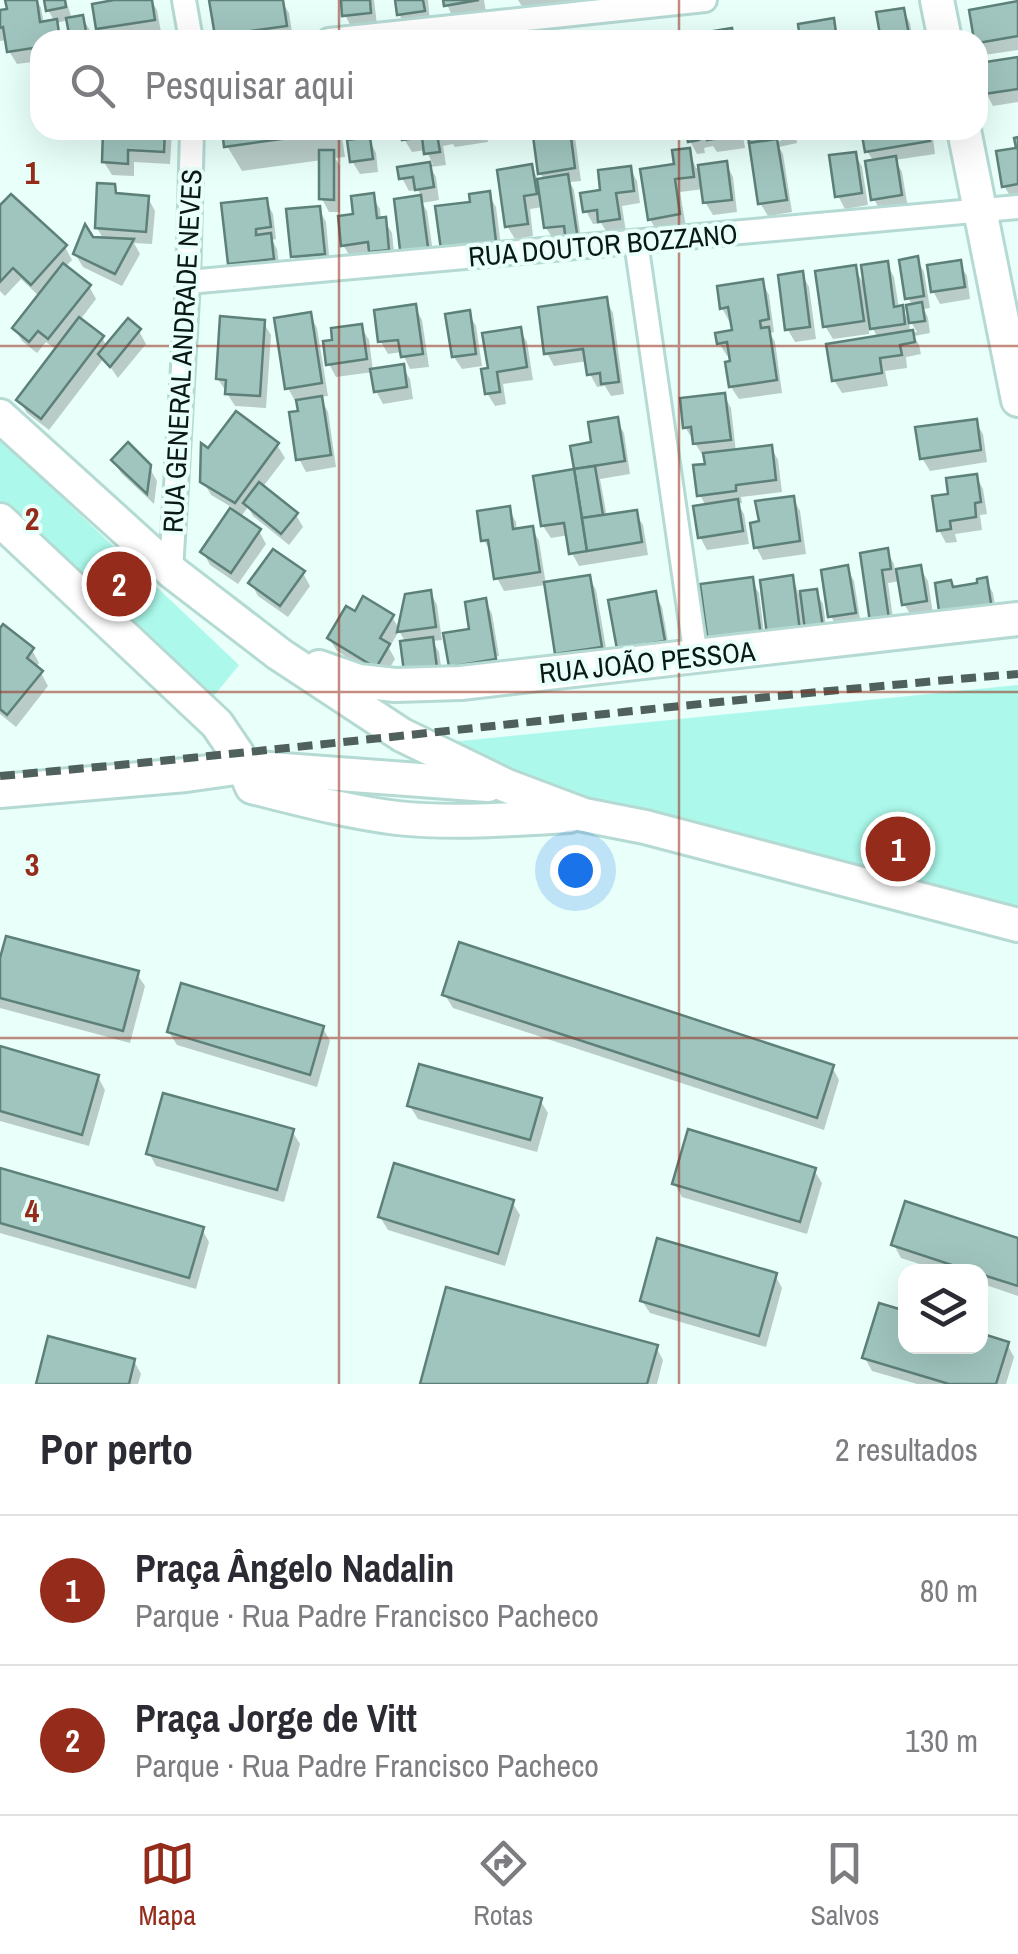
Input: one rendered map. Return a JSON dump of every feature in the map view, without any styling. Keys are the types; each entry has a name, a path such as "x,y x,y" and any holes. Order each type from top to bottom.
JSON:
{"main road":[{"path":"937,0 943,30"},
{"path":"966,140 1018,400"},
{"path":"0,416 170,571 280,654 402,735 507,786 584,815 645,827 1018,925"},
{"path":"0,520 217,724 248,777 342,809 400,818 476,820 584,815"},
{"name":"RUA JOÃO PESSOA","path":"280,654 359,681 395,685 462,683 1018,619"},
{"path":"0,791 186,775 507,786"},
{"path":"476,820 507,786"}],"street":[{"path":"184,0 189,30"},
{"path":"423,30 706,0"},
{"name":"RUA GENERAL ANDRADE NEVES","path":"170,571 188,282 192,140"},
{"name":"RUA DOUTOR BOZZANO","path":"188,282 1018,208"},
{"path":"636,242 696,658"}],"green space":[{"path":"0,439 239,665 208,703 0,502"},
{"path":"1018,685 1018,915 551,787 451,742"}],"building":[{"path":"5,0 37,0 40,22 57,19 59,30 30,30 30,49 7,52 0,10 7,9"},
{"path":"44,0 65,0 66,7 46,11"},
{"path":"152,0 155,20 96,29 92,4"},
{"path":"209,0 283,0 287,26 214,30"},
{"path":"341,0 370,0 371,13 342,16"},
{"path":"395,0 423,0 425,11 397,15"},
{"path":"443,0 479,0 444,6"},
{"path":"1018,1 1018,36 988,41 988,30 972,30 969,10"},
{"path":"904,8 908,30 879,30 876,12"},
{"path":"83,15 86,30 68,30 66,18"},
{"path":"834,18 836,30 799,30 798,24"},
{"path":"1018,57 1018,89 988,93 988,62"},
{"path":"1018,137 1018,184 1002,187 996,151 1016,148 1014,138"},
{"path":"103,140 165,140 164,152 128,150 128,164 102,162"},
{"path":"223,140 274,140 224,147"},
{"path":"347,140 370,140 373,159 350,162"},
{"path":"422,140 438,140 440,152 424,154"},
{"path":"534,140 571,140 575,168 538,174"},
{"path":"777,140 787,200 758,204 749,143"},
{"path":"863,140 930,141 865,152"},
{"path":"690,148 694,177 675,179 680,214 648,220 640,169 674,164 672,150"},
{"path":"319,150 334,150 334,200 319,199"},
{"path":"856,152 862,193 835,197 829,155"},
{"path":"896,156 902,195 871,200 865,161"},
{"path":"727,161 732,200 703,203 698,165"},
{"path":"430,162 434,187 415,190 413,177 399,179 397,167"},
{"path":"532,164 537,194 524,196 528,224 505,227 497,170"},
{"path":"631,166 634,191 616,193 620,219 598,222 597,210 583,212 580,193 600,190 598,170"},
{"path":"568,174 578,240 566,242 564,226 544,228 537,179"},
{"path":"97,183 115,184 116,193 149,196 146,232 95,228"},
{"path":"490,191 497,250 442,257 435,206 470,202 469,194"},
{"path":"374,193 377,218 386,217 389,250 369,252 368,242 341,246 338,216 353,214 351,196"},
{"path":"11,194 67,245 31,285 13,268 0,282 0,205"},
{"path":"421,195 429,255 401,258 394,199"},
{"path":"267,198 271,227 256,229 256,235 271,233 274,259 228,264 221,203"},
{"path":"320,206 325,254 291,257 286,209"},
{"path":"85,224 93,237 134,239 115,274 73,254"},
{"path":"918,256 924,296 905,299 899,260"},
{"path":"961,260 965,287 931,292 927,265"},
{"path":"888,261 894,307 903,305 905,324 870,329 861,265"},
{"path":"63,263 91,285 48,339 38,331 29,342 12,328"},
{"path":"856,265 864,321 823,327 815,271"},
{"path":"803,271 810,327 785,330 778,275"},
{"path":"763,279 769,319 760,321 761,328 769,327 777,380 729,387 727,342 717,344 715,333 732,330 728,307 720,309 717,286"},
{"path":"607,297 619,382 601,384 600,373 587,375 583,349 544,354 538,307"},
{"path":"922,302 925,321 909,323 906,305"},
{"path":"416,304 423,354 401,357 398,340 378,342 374,310"},
{"path":"470,310 476,354 452,357 445,314"},
{"path":"311,312 322,383 285,389 274,318"},
{"path":"220,316 265,320 260,396 225,394 226,380 216,379"},
{"path":"79,317 104,336 41,419 16,400"},
{"path":"128,318 141,329 110,367 98,354"},
{"path":"362,324 367,359 326,365 323,341 332,340 331,328"},
{"path":"521,327 527,367 497,372 500,392 485,394 481,369 488,368 482,333"},
{"path":"913,330 915,342 900,345 902,355 880,358 882,373 832,381 826,344"},
{"path":"404,364 407,387 374,392 370,369"},
{"path":"725,393 731,440 693,444 691,427 683,428 680,398"},
{"path":"322,396 331,455 296,460 289,412 298,411 296,400"},
{"path":"236,411 279,443 235,503 200,482 201,443 208,448"},
{"path":"618,417 625,461 574,469 570,446 591,442 588,422"},
{"path":"977,419 981,450 920,459 915,427"},
{"path":"128,442 151,465 147,494 111,460"},
{"path":"772,445 776,480 736,485 736,491 697,496 693,465 705,464 703,453"},
{"path":"595,466 603,515 582,518 574,469"},
{"path":"574,469 587,551 569,554 564,523 541,526 533,476"},
{"path":"977,474 981,502 975,503 976,517 950,521 951,529 937,531 932,496 948,494 946,478"},
{"path":"259,482 298,513 281,534 243,503"},
{"path":"794,496 800,541 754,548 750,523 759,521 755,501"},
{"path":"738,499 743,531 698,538 693,506"},
{"path":"510,506 513,529 533,526 540,572 494,579 488,540 481,541 477,511"},
{"path":"230,508 261,529 231,573 200,552"},
{"path":"637,510 642,542 587,551 582,518"},
{"path":"888,548 891,569 882,570 890,626 871,629 860,553"},
{"path":"273,549 305,571 280,606 248,583"},
{"path":"848,565 856,613 828,617 821,570"},
{"path":"921,565 927,601 902,605 896,569"},
{"path":"590,575 602,647 555,654 544,582"},
{"path":"793,575 800,631 767,635 760,580"},
{"path":"753,577 761,636 708,643 700,584"},
{"path":"987,577 992,610 940,618 935,583 951,580 953,587"},
{"path":"817,589 823,627 805,630 800,591"},
{"path":"431,590 436,627 397,632 405,594"},
{"path":"656,591 665,641 617,649 608,600"},
{"path":"363,596 394,615 380,638 390,644 376,668 327,638 346,606 355,611"},
{"path":"486,598 496,659 449,667 443,633 469,629 465,602"},
{"path":"3,624 34,648 27,658 43,671 7,715 0,709"},
{"path":"433,637 437,668 404,672 400,641"},
{"path":"6,936 139,971 123,1031 0,998 0,958"},
{"path":"459,942 834,1065 817,1118 442,995"},
{"path":"181,983 324,1026 310,1075 167,1032"},
{"path":"0,1046 99,1075 82,1135 0,1111"},
{"path":"419,1064 542,1098 530,1140 407,1106"},
{"path":"163,1093 294,1129 277,1190 146,1154"},
{"path":"688,1129 816,1168 800,1222 672,1184"},
{"path":"394,1163 514,1200 498,1254 378,1217"},
{"path":"0,1168 204,1227 189,1278 0,1223"},
{"path":"905,1201 1018,1238 1018,1286 988,1277 988,1264 949,1264 891,1245"},
{"path":"657,1238 777,1273 759,1336 640,1301"},
{"path":"446,1287 658,1345 647,1384 420,1384"},
{"path":"879,1303 898,1309 898,1354 988,1354 988,1335 1009,1342 996,1384 949,1384 862,1358"},
{"path":"48,1336 135,1359 129,1384 36,1384"}],"railway":[{"path":"0,776 1018,674"}],"place":[{"name":"Praça Jorge de Vitt","path":"119,584"},
{"name":"Praça Ângelo Nadalin","path":"898,849"}]}
